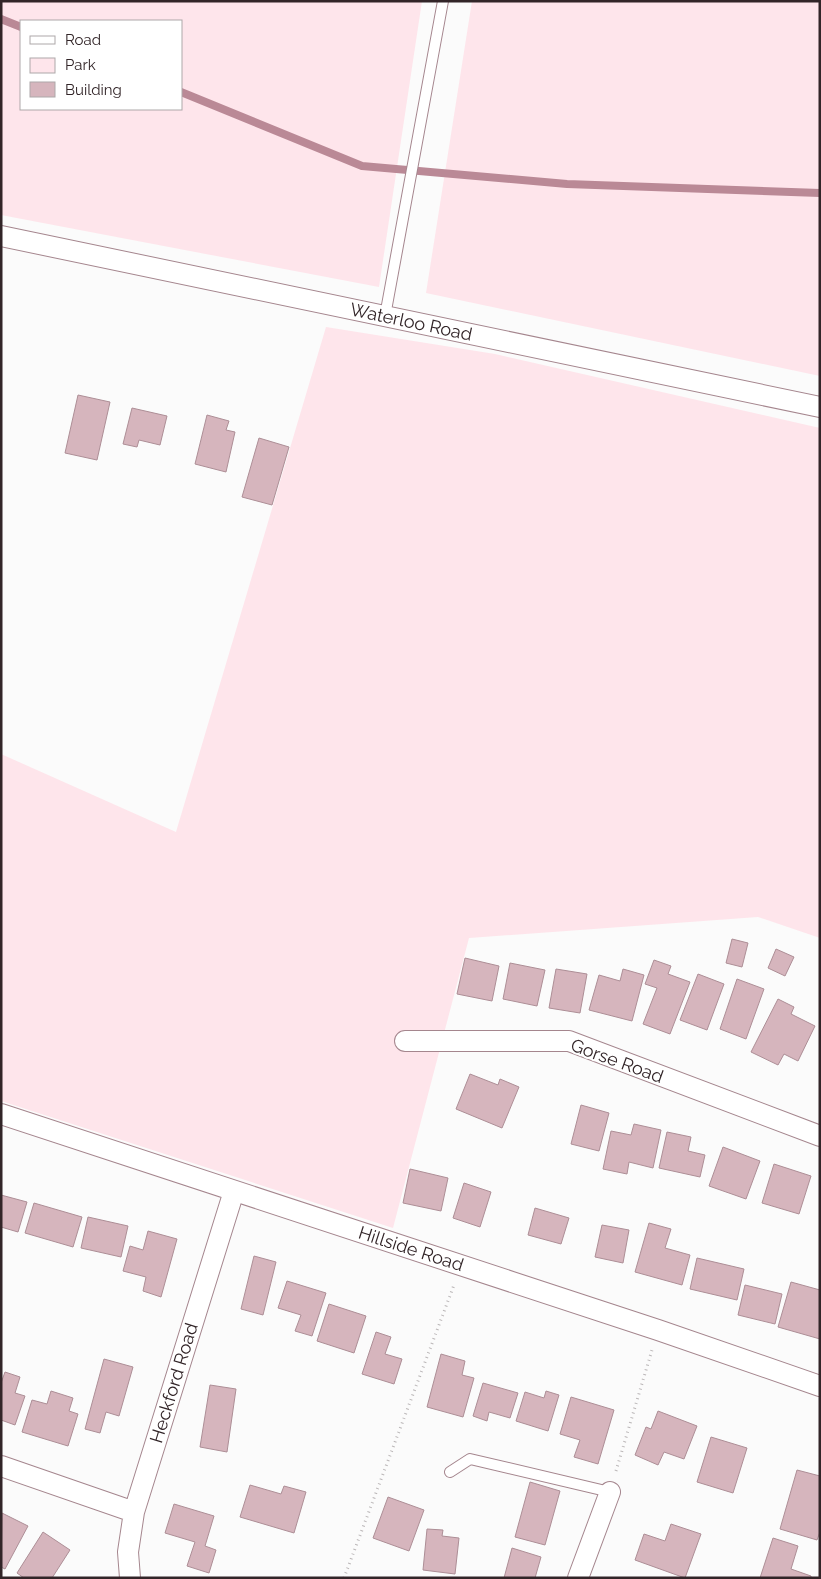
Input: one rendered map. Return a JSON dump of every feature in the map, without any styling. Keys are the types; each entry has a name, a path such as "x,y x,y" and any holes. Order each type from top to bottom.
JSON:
{"street":[{"name":"Waterloo Road","path":"1,236 820,406"},
{"name":"Gorse Road","path":"405,1041 569,1041 820,1136"},
{"name":"Hillside Road","path":"1,1114 658,1330 820,1386"},
{"name":"Heckford Road","path":"130,1578 128,1552 134,1512 234,1190"},
{"path":"1,1466 134,1512"},
{"path":"578,1578 610,1492"}],"lane":[{"path":"385,316 443,1"},
{"path":"450,1472 470,1459 610,1492"}],"path":[{"path":"344,1578 461,1266"},
{"path":"610,1492 658,1330"}],"green space":[{"path":"1,1 422,1 379,287 1,215"},
{"path":"472,1 820,1 820,376 426,293"},
{"path":"326,327 495,354 820,428 820,938 758,917 469,938 393,1228 1,1101 1,754 176,832"}],"building":[{"path":"78,395 110,402 97,460 65,453"},
{"path":"132,408 167,416 160,445 139,440 137,447 123,444"},
{"path":"207,415 229,421 226,430 235,432 226,472 195,464"},
{"path":"259,438 289,447 272,505 242,497"},
{"path":"732,939 748,943 742,967 726,963"},
{"path":"776,949 794,957 785,976 768,968"},
{"path":"465,958 499,966 492,1001 457,994"},
{"path":"654,960 671,966 668,974 690,982 670,1034 643,1024 657,988 645,984"},
{"path":"510,963 545,970 537,1006 503,999"},
{"path":"556,969 587,974 580,1013 549,1008"},
{"path":"623,969 644,975 632,1021 589,1010 599,975 620,981"},
{"path":"698,974 724,984 707,1030 680,1020"},
{"path":"737,979 764,989 746,1039 720,1029"},
{"path":"778,999 794,1007 791,1014 815,1026 798,1061 784,1054 778,1065 751,1052"},
{"path":"470,1074 498,1085 500,1079 519,1087 502,1128 456,1109"},
{"path":"581,1105 609,1113 599,1151 571,1144"},
{"path":"634,1124 661,1130 653,1168 629,1162 627,1174 603,1169 611,1131 631,1135"},
{"path":"667,1132 691,1137 688,1151 705,1155 700,1177 659,1168"},
{"path":"723,1147 760,1161 746,1199 709,1186"},
{"path":"774,1164 811,1176 799,1214 762,1203"},
{"path":"410,1169 448,1178 441,1211 403,1203"},
{"path":"464,1183 491,1192 480,1227 453,1218"},
{"path":"1,1195 27,1202 18,1232 1,1227"},
{"path":"34,1203 82,1217 73,1247 25,1233"},
{"path":"535,1208 569,1218 561,1244 528,1235"},
{"path":"88,1217 128,1226 121,1257 81,1248"},
{"path":"649,1223 671,1229 665,1248 690,1255 682,1285 635,1272"},
{"path":"602,1225 629,1230 623,1263 595,1257"},
{"path":"148,1231 177,1239 161,1297 143,1291 146,1277 123,1271 130,1246 143,1250"},
{"path":"254,1256 276,1262 263,1315 241,1309"},
{"path":"697,1258 744,1269 737,1300 690,1289"},
{"path":"287,1281 326,1293 312,1336 295,1331 301,1315 278,1308"},
{"path":"791,1282 820,1290 820,1339 778,1327"},
{"path":"745,1285 782,1294 775,1324 738,1315"},
{"path":"329,1304 366,1316 354,1353 317,1341"},
{"path":"376,1332 391,1337 385,1354 402,1359 394,1384 362,1374"},
{"path":"441,1354 465,1361 462,1375 474,1378 463,1417 427,1407"},
{"path":"104,1359 133,1367 119,1416 106,1412 100,1433 85,1429"},
{"path":"5,1372 20,1377 15,1393 25,1396 15,1425 1,1420 1,1383"},
{"path":"483,1383 518,1393 510,1418 489,1412 487,1421 473,1416"},
{"path":"210,1385 236,1389 227,1452 200,1447"},
{"path":"51,1391 73,1398 69,1411 78,1414 68,1446 22,1432 32,1400 47,1404"},
{"path":"546,1391 559,1395 548,1431 516,1421 525,1392 544,1398"},
{"path":"571,1397 614,1410 598,1464 574,1457 580,1440 560,1434"},
{"path":"658,1411 697,1426 684,1459 664,1452 658,1465 635,1455 646,1427 651,1429"},
{"path":"711,1437 747,1448 733,1493 697,1482"},
{"path":"797,1470 820,1476 820,1532 817,1540 780,1529"},
{"path":"530,1482 560,1491 545,1545 515,1537"},
{"path":"250,1485 281,1494 284,1486 306,1492 294,1533 240,1517"},
{"path":"388,1497 424,1510 409,1551 373,1538"},
{"path":"174,1504 214,1516 205,1546 216,1550 209,1573 187,1566 195,1542 165,1533"},
{"path":"2,1513 28,1526 5,1569 1,1567"},
{"path":"671,1524 701,1534 685,1578 635,1560 644,1534 665,1541"},
{"path":"427,1529 443,1530 442,1536 459,1538 455,1574 423,1570"},
{"path":"43,1532 70,1550 52,1578 24,1578 17,1573"},
{"path":"773,1538 798,1546 791,1569 811,1576 811,1578 760,1578"},
{"path":"512,1548 541,1557 535,1578 504,1578"}],"waterway":[{"path":"1,19 20,27"},
{"path":"182,92 362,166 567,184 820,193"}]}
